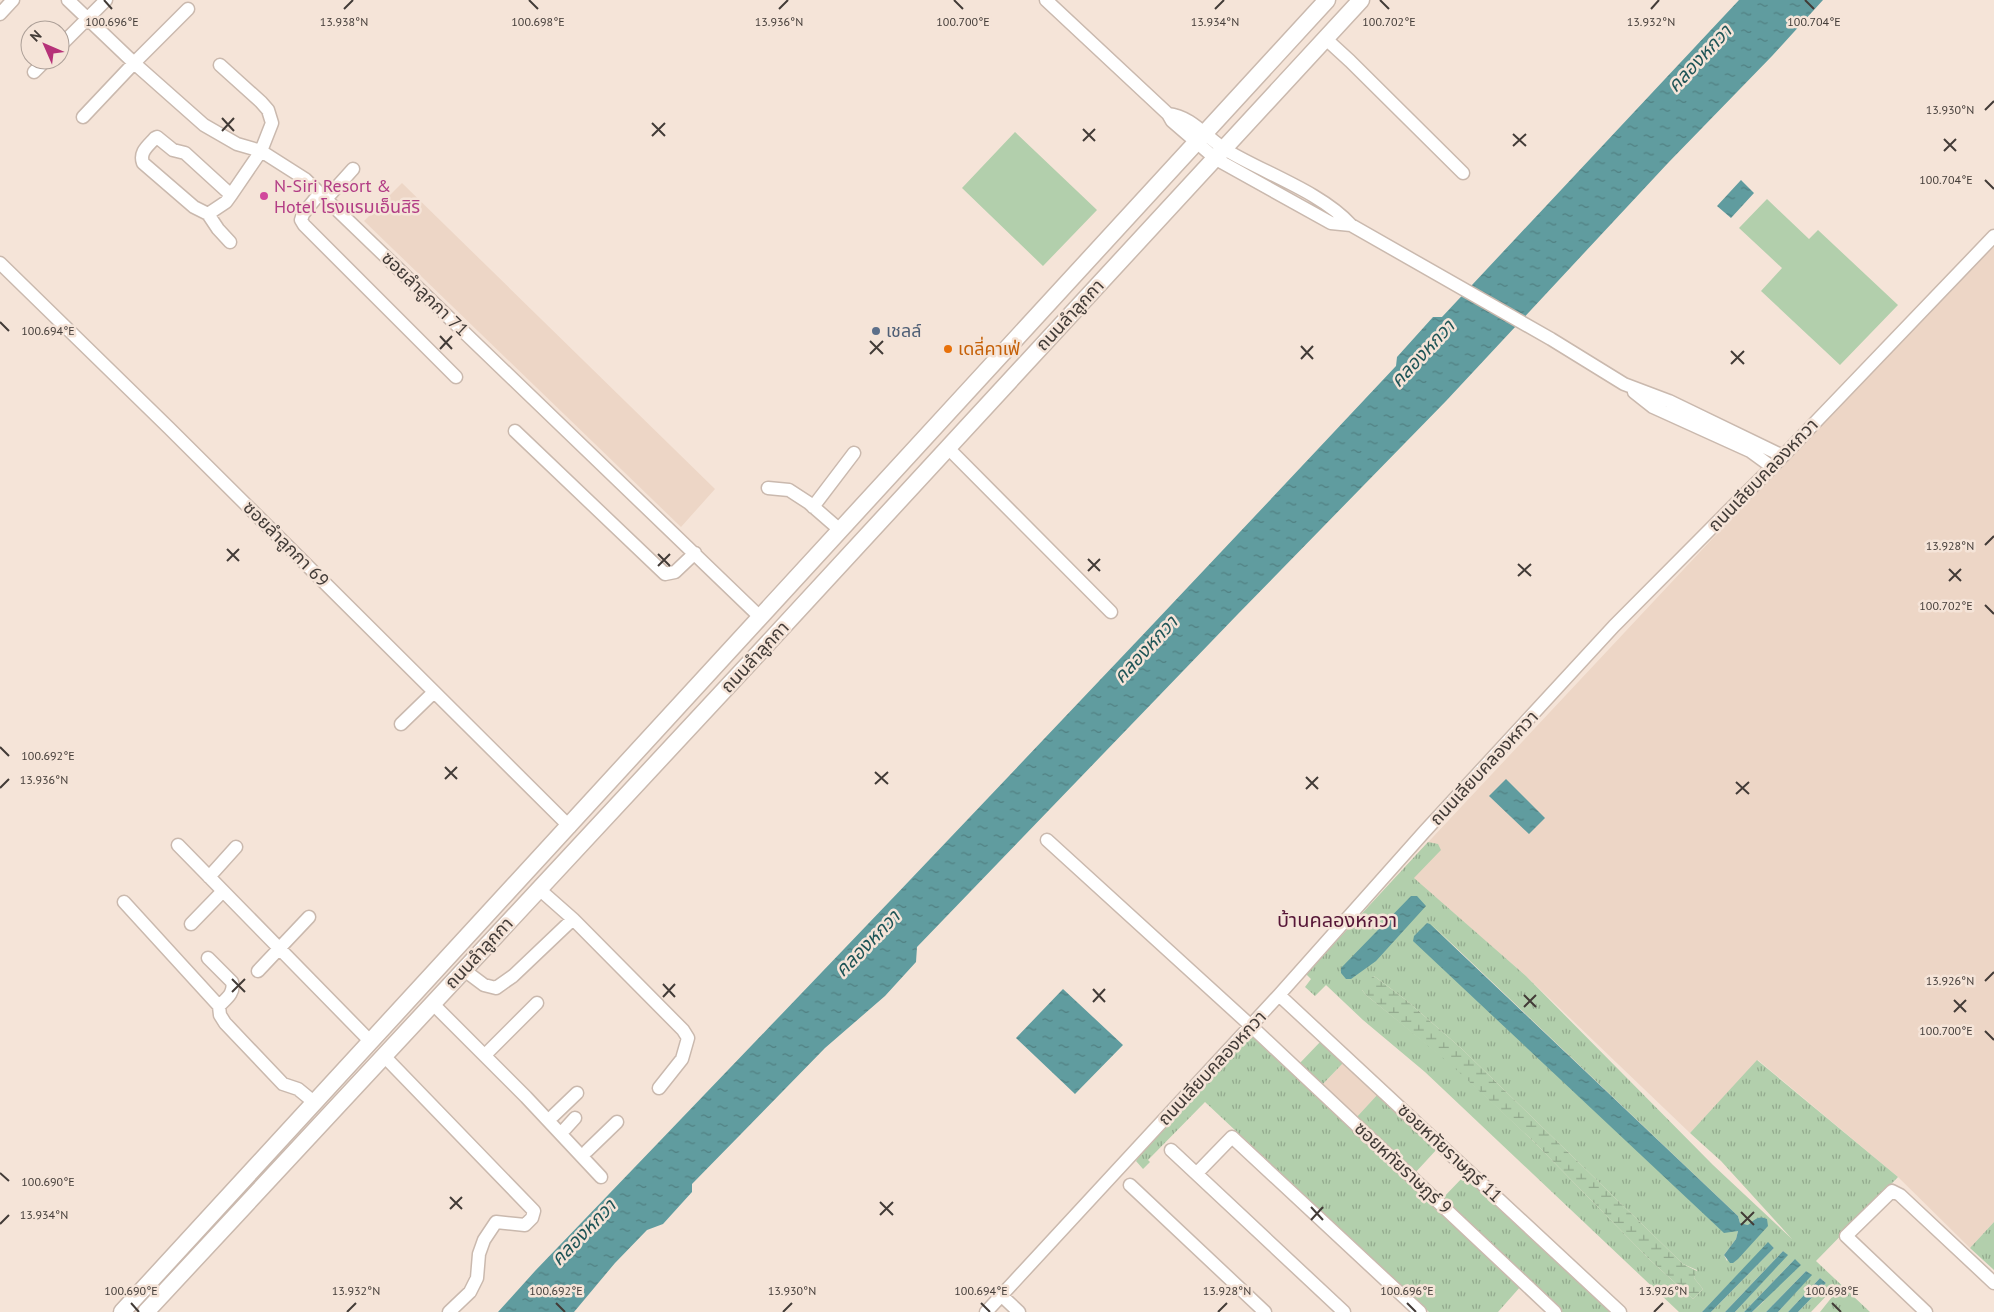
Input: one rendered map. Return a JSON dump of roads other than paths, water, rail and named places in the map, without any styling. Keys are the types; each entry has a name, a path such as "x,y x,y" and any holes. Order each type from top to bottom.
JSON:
{"main road":[{"name":"ถนนลำลูกกา","path":"122,1312 570,827 760,617 1327,0"},
{"name":"ถนนลำลูกกา","path":"146,1312 1361,0"},
{"path":"490,912 504,926"}],"street":[{"path":"0,14 13,0"},
{"name":"ซอยลำลูกกา 71","path":"68,0 134,63 204,125 237,144 261,151 305,179 760,617"},
{"path":"70,36 106,0"},
{"path":"1046,0 1168,114 1172,122 1201,138 1220,154 1269,188 1331,223 1351,225"},
{"path":"83,118 188,9"},
{"path":"1326,39 1463,173"},
{"path":"208,214 226,202 231,195 261,151 272,123 268,110 220,65"},
{"path":"230,242 208,214 194,207 143,162 142,152 157,137 173,150 185,153 231,195"},
{"path":"1220,154 1274,176 1314,198 1344,216 1351,225 1551,339 1624,384 1654,407 1727,439 1750,451 1772,467"},
{"path":"353,169 303,214 301,220 456,377"},
{"path":"1269,188 1274,176"},
{"path":"1308,210 1314,198"},
{"name":"ถนนเลียบคลองหกวา","path":"986,1312 1250,1025 1280,995 1425,831 1614,626 1783,456 1994,236"},
{"name":"ซอยลำลูกกา 69","path":"0,263 570,827"},
{"path":"1624,384 1669,401 1783,456"},
{"path":"515,431 665,574 675,572 695,553"},
{"path":"948,448 1111,612"},
{"path":"813,507 854,453"},
{"path":"768,488 789,490 840,530"},
{"path":"401,724 434,692"},
{"name":"ซอยหทัยราษฎร์ 9","path":"1047,840 1250,1025 1555,1312"},
{"path":"178,845 371,1042"},
{"path":"209,877 236,847"},
{"path":"539,889 573,919 683,1030 688,1038 682,1059 659,1088"},
{"path":"191,924 223,891"},
{"path":"124,902 219,1006 220,1015 225,1023 283,1084 298,1089 315,1103"},
{"path":"258,971 309,917"},
{"path":"464,970 484,985 496,988 513,976 573,919"},
{"path":"208,958 232,982 231,994 219,1006"},
{"name":"ซอยหทัยราษฎร์ 11","path":"1280,995 1620,1312"},
{"path":"435,1001 489,1051 591,1155 617,1122"},
{"path":"435,1001 601,1177"},
{"path":"489,1051 537,1003"},
{"path":"384,1056 534,1211 532,1218 525,1225 496,1222 484,1240 479,1254 477,1278 470,1292 449,1312"},
{"path":"553,1116 577,1093"},
{"path":"565,1129 575,1118"},
{"path":"1197,1173 1232,1136 1420,1312"},
{"path":"1171,1150 1344,1312"},
{"path":"1130,1186 1265,1312"},
{"path":"1926,1312 1846,1236 1892,1191 1900,1195 1994,1283"},
{"path":"1002,1296 1019,1312"}],"water":[{"name":"คลองหกวา","path":"1739,0 1823,0 1446,401 917,947 916,962 885,996 825,1048 692,1184 692,1192 663,1224 647,1230 615,1263 574,1312 498,1312 1289,480 1396,366 1397,357 1433,317 1442,317"},
{"path":"1741,180 1754,193 1731,218 1717,206"},
{"path":"1506,779 1545,818 1529,834 1489,796"},
{"path":"1411,896 1417,896 1426,906 1376,961 1351,979 1346,979 1341,973 1341,968"},
{"path":"1427,923 1738,1216 1740,1223 1748,1225 1757,1218 1767,1219 1768,1226 1738,1259 1730,1263 1724,1255 1736,1239 1738,1231 1724,1233 1413,941 1414,936"},
{"path":"1063,989 1123,1045 1075,1094 1016,1038"},
{"path":"1768,1242 1774,1248 1711,1312 1702,1312"},
{"path":"1783,1251 1788,1255 1735,1312 1725,1312"},
{"path":"1795,1259 1801,1265 1752,1312 1744,1312"},
{"path":"1806,1271 1812,1275 1778,1312 1766,1312"},
{"path":"1820,1278 1826,1283 1798,1312 1788,1312"}],"place":[{"name":"N-Siri Resort & Hotel โรงแรมเอ็นสิริ","path":"264,196"},
{"name":"เชลล์","path":"876,331"},
{"name":"เดลี่คาเฟ่","path":"948,349"}],"district":[{"name":"บ้านคลองหกวา","path":"1337,920"}]}
